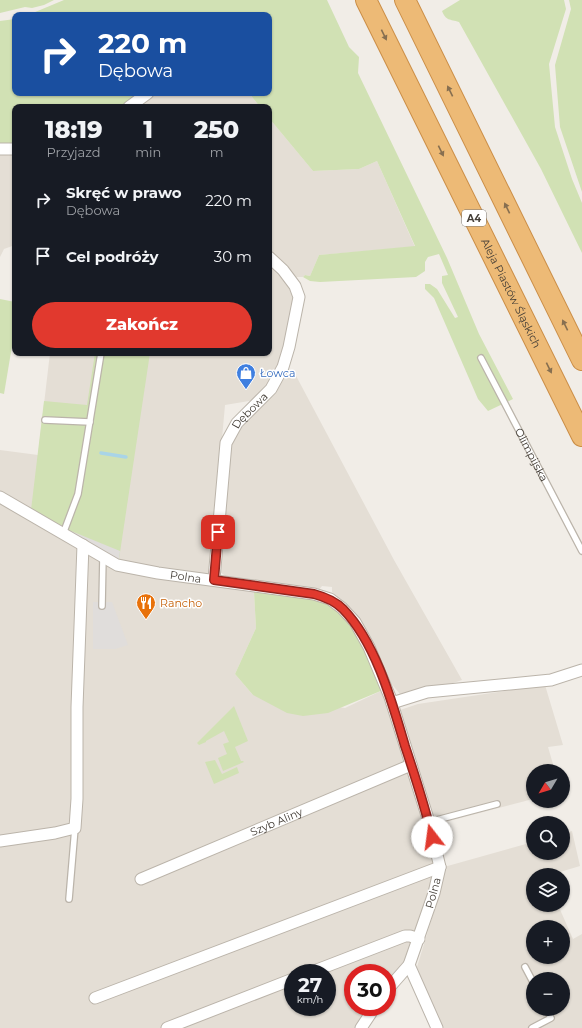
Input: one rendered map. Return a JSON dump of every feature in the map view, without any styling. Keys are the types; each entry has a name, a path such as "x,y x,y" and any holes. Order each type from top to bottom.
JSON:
{"highway":[{"name":"Aleja Piastów Śląskich","path":"366,0 582,436"},
{"path":"405,0 582,360"}],"street":[{"path":"133,104 144,96"},
{"path":"0,149 12,149"},
{"name":"Dębowa","path":"214,580 226,443 237,423 271,389 283,367 289,347 299,297 291,281 272,259"},
{"name":"Polna","path":"0,497 117,565 158,573 314,594 330,598 355,622 369,648 392,703 429,822 440,867 434,893 409,965"},
{"path":"0,841 55,833 75,828 77,799 77,707 83,545"},
{"path":"392,703 427,692 551,680 582,670"},
{"name":"Szyb Aliny","path":"141,879 412,765"},
{"path":"95,998 440,867"},
{"path":"332,964 405,936 419,939"},
{"path":"396,980 409,965 437,1028"},
{"path":"167,1028 284,982"},
{"path":"361,1028 369,1016"}],"lane":[{"path":"64,534 78,494 101,356"},
{"name":"Olimpijska","path":"481,358 582,551"},
{"path":"45,420 90,422"},
{"path":"102,606 103,556"},
{"path":"429,822 497,804"},
{"path":"69,899 75,828"},
{"path":"525,967 528,972"},
{"path":"532,1028 551,1018 550,1016"}],"shaded area":[{"path":"152,96 251,96 258,104 142,104"},
{"path":"272,122 313,171 359,169 377,161 415,247 319,255 310,276 305,275 303,277 291,277 272,257"},
{"path":"12,154 12,246 4,249 0,257 0,155"},
{"path":"273,263 291,288 294,297 288,342 273,379 255,400 225,405 210,572 208,574 143,566 115,558 0,493 0,450 38,455 50,356 272,356"},
{"path":"285,370 294,372 394,560 462,680 444,686 400,694 390,682 367,631 350,608 332,592 332,587 322,586 319,590 228,578 219,571 228,461 233,441 240,427"},
{"path":"0,501 130,572 254,592 256,628 235,674 253,695 345,708 383,690 435,859 431,889 407,957 396,972 396,964 344,964 344,1016 364,1016 356,1028 0,1028"},
{"path":"71,531 120,551 119,559 72,534"},
{"path":"93,602 112,602 128,645 115,649 93,649"},
{"path":"545,685 563,745 548,747 553,764 526,764 526,801 434,825 400,710 418,704"},
{"path":"572,831 580,866 570,869 526,868 526,912 561,912 565,920 526,920 526,964 570,964 570,932 573,939 582,934 582,1028 444,1028 439,1022 417,967 438,898 444,867 526,844 526,860 570,860 570,832"}],"green space":[{"path":"0,0 54,0 44,5 32,8 25,7 0,13"},
{"path":"64,0 327,0 349,47 359,57 358,73 447,258 479,334 513,399 488,411 478,399 434,298 425,289 425,284 430,284 437,289 455,318 458,317 442,283 442,276 448,275 439,254 428,257 425,262 425,271 416,277 320,282 310,281 303,277 305,275 310,276 319,255 415,246 377,161 359,169 313,171 272,122 272,104 258,104 251,96 272,96 272,12 35,12"},
{"path":"460,0 564,0 566,9 549,64 555,127 572,179 582,203 582,253 541,169 459,22 445,17 442,11"},
{"path":"569,0 582,0 582,192 560,127 555,65 571,9"},
{"path":"12,19 12,96 152,96 142,104 134,104 131,101 126,104 12,104 12,145 0,145 0,21"},
{"path":"0,299 12,301 12,346 4,394 0,393"},
{"path":"95,356 150,356 119,559 31,510 44,401 87,405"},
{"path":"254,592 292,594 312,597 321,599 338,608 361,641 383,690 328,713 303,716 287,713 253,695 235,674 256,628"},
{"path":"234,706 248,741 235,747 241,761 244,762 223,771 218,758 227,754 223,744 229,742 224,731 206,742 199,745 197,743"},
{"path":"215,760 222,774 237,767 239,773 214,784 205,762"}],"waterway":[{"path":"101,453 126,457"}],"place":[{"name":"Łowca","path":"246,390"},
{"name":"Rancho","path":"146,620"}],"route":[{"path":"218,532 214,580 314,594 330,598 355,622 369,648 390,697 412,765 432,837"}]}
